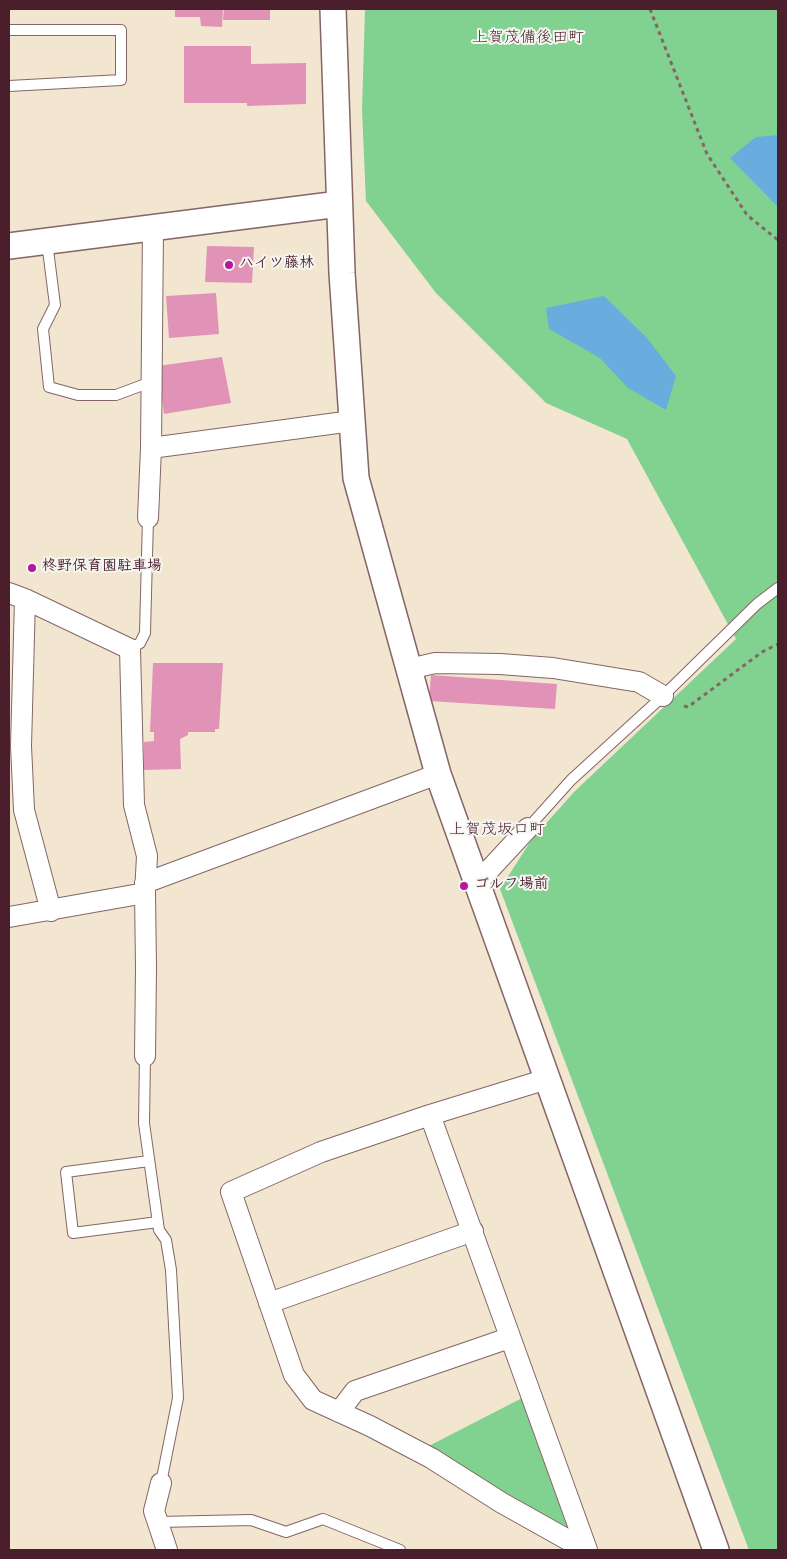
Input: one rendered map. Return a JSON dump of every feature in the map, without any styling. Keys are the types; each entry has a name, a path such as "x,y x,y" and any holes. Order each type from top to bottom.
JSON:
{"street":[{"path":"333,9 342,273 356,478 438,774 716,1550"},
{"path":"9,246 340,204"},
{"path":"148,518 151,448 153,228"},
{"path":"151,448 352,421"},
{"path":"51,911 16,811 21,746 17,596 130,649 134,805 147,856 145,888 145,1056"},
{"path":"409,669 435,663 500,664 553,668 639,682 663,696"},
{"path":"9,917 51,911 145,888 438,774"},
{"path":"477,884 528,828"},
{"path":"547,1079 430,1115 321,1152 231,1192 294,1375 313,1400 370,1426 431,1458 502,1503 587,1550"},
{"path":"430,1115 587,1550"},
{"path":"269,1303 473,1231"},
{"path":"339,1412 355,1391 509,1338"},
{"path":"160,1483 154,1511 167,1550"}],"lane":[{"path":"9,30 121,30 121,80 9,86"},
{"path":"46,241 56,305 43,329 49,387 78,395 116,395 151,382"},
{"path":"130,649 140,643 145,633 148,518"},
{"path":"528,828 570,780 663,696 757,604 778,588"},
{"path":"145,1056 144,1123 159,1230 166,1240 171,1270 178,1398 160,1483"},
{"path":"149,1161 66,1172 73,1233 158,1222"},
{"path":"158,1522 251,1520 286,1532 323,1519 400,1550"}],"path":[{"path":"650,9 707,154 747,215 778,240"},
{"path":"663,696 688,707 762,652 778,644"}],"green space":[{"path":"365,9 778,9 778,1550 749,1550 500,889 532,839 575,791 736,639 627,439 546,403 436,293 366,201 362,110"},
{"path":"530,1394 582,1537 419,1451"}],"water":[{"path":"778,135 778,207 730,158 756,137"},
{"path":"604,296 647,338 676,376 666,410 628,388 600,358 549,329 546,308"}],"building":[{"path":"175,9 223,9 222,27 201,26 200,17 175,17"},
{"path":"224,9 270,9 270,20 223,20"},
{"path":"184,46 251,46 251,64 306,63 306,104 247,106 247,103 184,103"},
{"name":"ハイツ藤林","path":"207,246 254,247 252,283 205,282"},
{"path":"216,293 219,334 169,338 166,296"},
{"path":"222,357 231,403 164,414 158,366"},
{"path":"153,663 223,663 219,729 215,729 215,732 188,732 188,735 180,739 181,769 144,770 144,742 154,741 154,732 150,732"},
{"path":"431,675 557,684 555,709 429,701"}],"place":[{"name":"ハイツ藤林","path":"229,265"},
{"name":"柊野保育園駐車場","path":"32,568"},
{"name":"ゴルフ場前","path":"464,886"}],"district":[{"name":"上賀茂備後田町","path":"528,40"},
{"name":"上賀茂坂口町","path":"497,832"}]}
